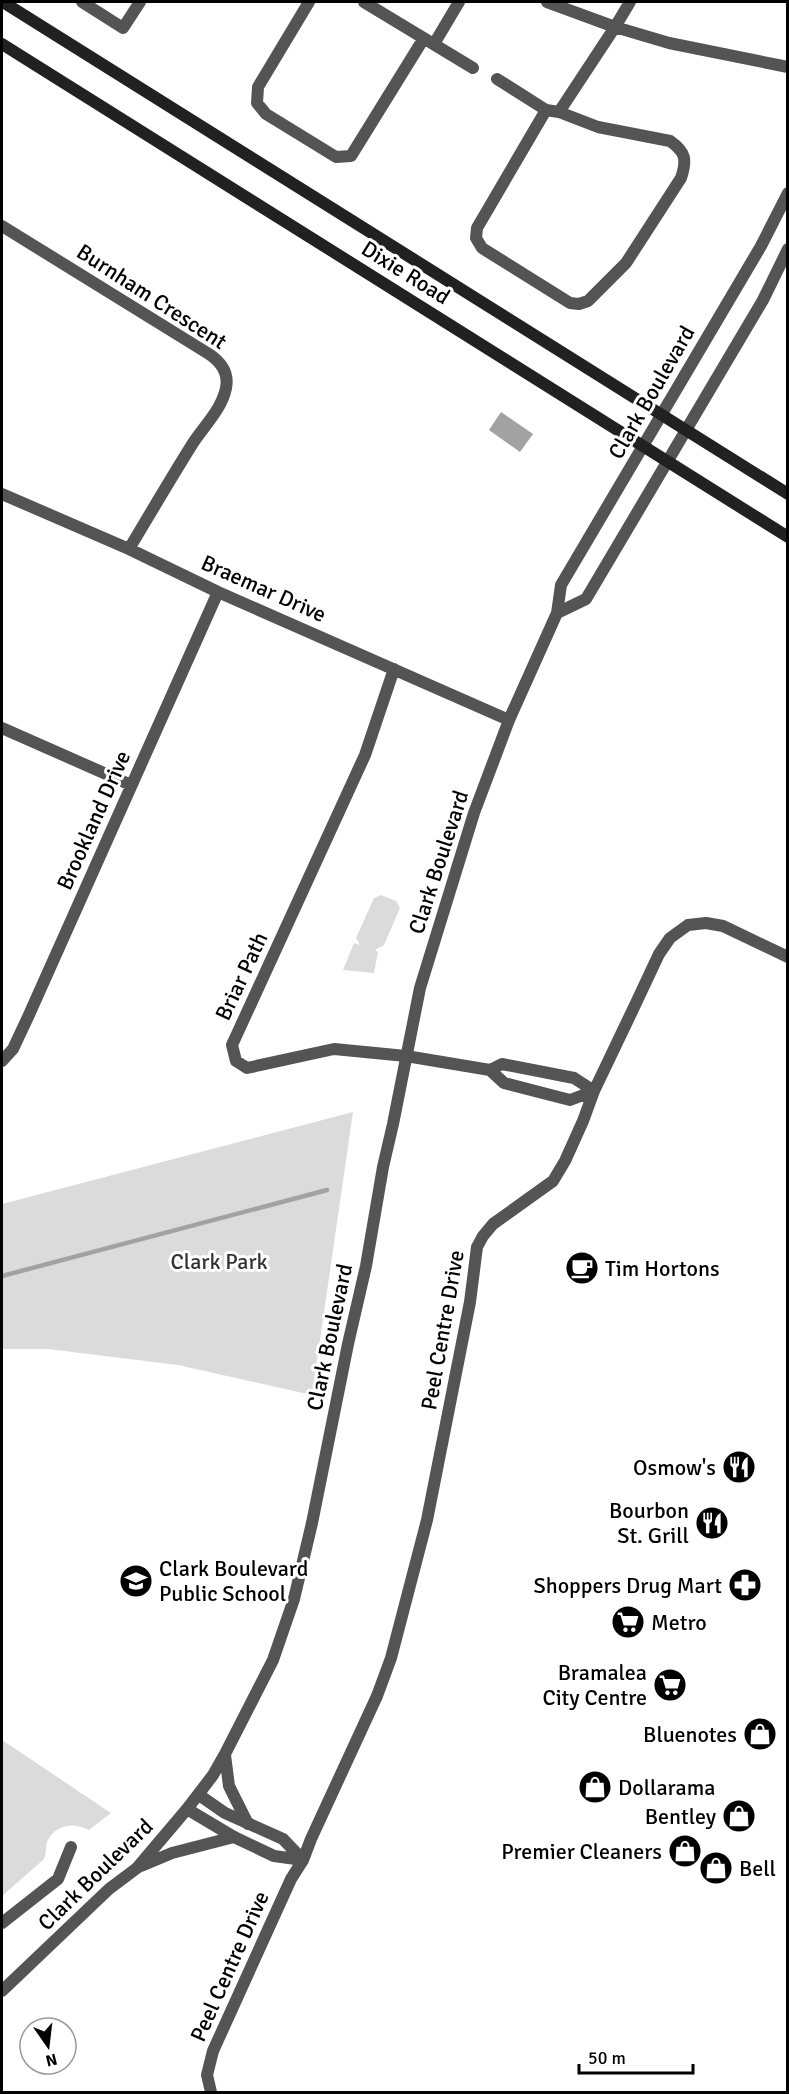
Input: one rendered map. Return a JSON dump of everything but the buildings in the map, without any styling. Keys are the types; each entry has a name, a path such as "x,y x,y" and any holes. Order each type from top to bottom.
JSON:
{"main road":[{"name":"Dixie Road","path":"3,2 788,494"},
{"name":"Dixie Road","path":"2,44 788,537"}],"street":[{"path":"82,2 123,28 140,2"},
{"path":"309,2 258,87 257,103 266,114 336,157 351,156 429,41 459,2"},
{"path":"364,2 474,68"},
{"path":"548,2 615,27 669,43 788,67"},
{"path":"497,79 553,111 598,127 670,141 679,147 684,156 685,164 681,178 626,263 588,301 579,304 570,303 482,248 476,238 477,228 553,111 615,27 630,2"},
{"name":"Clark Boulevard","path":"2,1991 110,1889 137,1868 199,1795 225,1754 273,1660 294,1599 312,1523 366,1266 382,1167 393,1124 420,988 474,813 509,720 557,613 561,585 761,246 788,193"},
{"name":"Burnham Crescent","path":"2,226 209,354 219,361 226,373 226,387 221,403 194,442 129,549"},
{"path":"557,613 586,599 763,300 788,249"},
{"name":"Braemar Drive","path":"2,494 509,720"},
{"name":"Brookland Drive","path":"2,1061 13,1049 28,1017 218,592"},
{"name":"Briar Path","path":"394,669 365,755 232,1045 236,1060 247,1068 334,1049 406,1056 490,1070 504,1083 570,1100 594,1091"},
{"path":"2,728 131,785"},
{"name":"Peel Centre Drive","path":"211,2092 207,2075 213,2051 291,1879 303,1860 377,1696 391,1658 427,1520 470,1302 477,1246 493,1224 553,1181 565,1161 594,1091 660,954 670,938 688,925 697,923 723,926 788,957"},
{"name":"Briar Path","path":"490,1070 502,1064 574,1078 594,1091"},
{"path":"225,1754 229,1786 248,1824"},
{"path":"199,1795 225,1814 284,1839 303,1860"},
{"path":"187,1809 234,1837 274,1856 303,1860"},
{"path":"137,1868 172,1853 234,1837"},
{"path":"2,1923 58,1879 71,1847"}],"green space":[{"path":"381,895 396,901 400,908 384,945 375,950 378,952 374,973 343,970 354,943 360,945 356,938 374,898"},
{"name":"Clark Park","path":"353,1112 312,1395 178,1365 48,1349 2,1349 2,1204"},
{"path":"2,1740 111,1813 89,1830 77,1826 65,1826 55,1831 47,1842 43,1860 2,1896"}],"shaded area":[{"path":"501,412 533,434 520,452 489,430"}],"waterway":[{"path":"2,1276 327,1190"}],"place":[{"name":"Tim Hortons","path":"582,1268"},
{"name":"Osmow's","path":"739,1467"},
{"name":"Bourbon St. Grill","path":"712,1523"},
{"name":"Clark Boulevard Public School","path":"136,1581"},
{"name":"Shoppers Drug Mart","path":"745,1585"},
{"name":"Metro","path":"628,1622"},
{"name":"Bramalea City Centre","path":"670,1685"},
{"name":"Bluenotes","path":"760,1734"},
{"name":"Dollarama","path":"595,1787"},
{"name":"Bentley","path":"739,1816"},
{"name":"Premier Cleaners","path":"685,1851"},
{"name":"Bell","path":"716,1868"}]}
